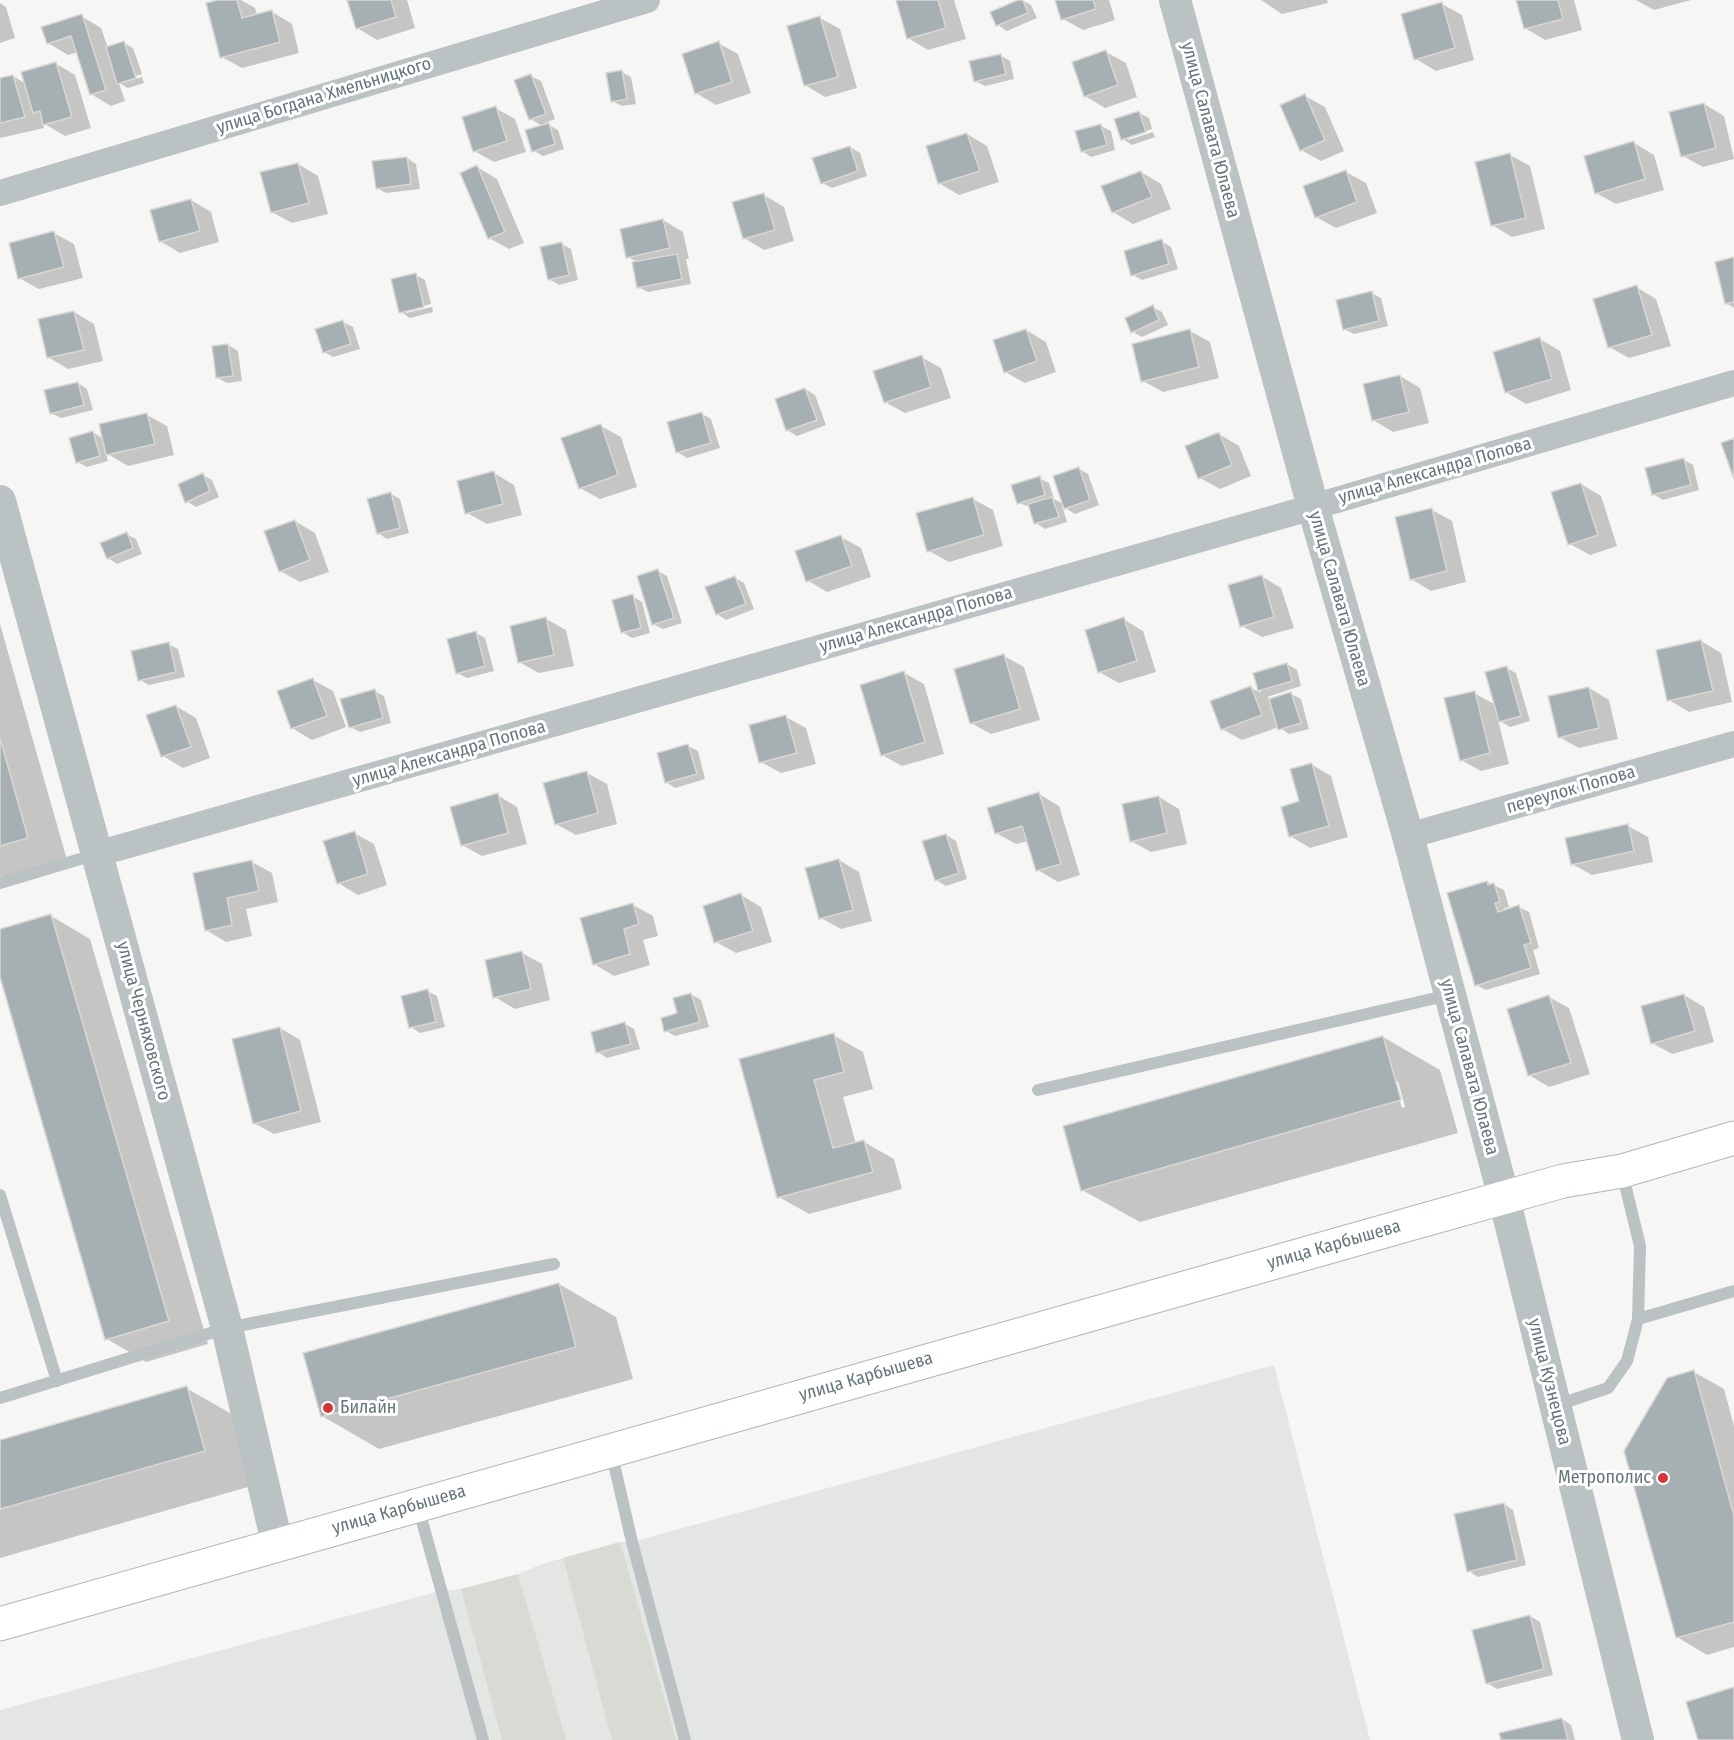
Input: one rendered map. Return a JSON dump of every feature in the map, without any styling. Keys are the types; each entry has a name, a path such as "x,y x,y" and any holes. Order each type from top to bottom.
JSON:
{"main road":[{"name":"улица Карбышева","path":"0,1624 277,1543 418,1506 610,1449 1563,1181 1622,1171 1734,1137"}],"street":[{"name":"улица Богдана Хмельницкого","path":"0,193 647,0"},
{"name":"улица Салавата Юлаева","path":"1175,0 1312,507 1408,836 1503,1198"},
{"name":"улица Александра Попова","path":"97,854 1312,507 1734,383"},
{"name":"улица Черняховского","path":"0,501 227,1329 277,1543"},
{"name":"переулок Попова","path":"1408,836 1734,744"},
{"name":"улица Кузнецова","path":"1503,1198 1638,1740"}],"lane":[{"path":"0,883 97,854"},
{"path":"1038,1090 1450,995"},
{"path":"1555,1406 1608,1388 1627,1361 1638,1318 1640,1246 1622,1171"},
{"path":"0,1195 57,1381"},
{"path":"0,1398 227,1329 554,1264"},
{"path":"1638,1318 1734,1291"},
{"path":"610,1449 632,1542 685,1740"},
{"path":"418,1506 483,1740"}],"shaded area":[{"path":"1274,1365 1370,1740 0,1740 0,1710 440,1591 461,1589 518,1574 542,1564 620,1542 632,1542"},
{"path":"620,1542 676,1740 612,1740 563,1558"},
{"path":"518,1574 566,1740 502,1740 461,1589"}],"building":[{"path":"217,0 237,0 242,18 272,10 280,42 220,58 206,3"},
{"path":"347,0 391,0 396,17 356,29"},
{"path":"896,0 938,0 946,28 907,39"},
{"path":"1023,0 1028,13 996,26 990,12"},
{"path":"1055,0 1093,0 1096,9 1061,20"},
{"path":"1516,0 1558,0 1563,19 1524,29"},
{"path":"1442,2 1455,48 1414,60 1401,14"},
{"path":"82,14 106,90 90,95 71,36 47,44 41,27"},
{"path":"820,16 838,77 804,86 787,26"},
{"path":"124,41 136,78 117,84 106,47"},
{"path":"719,41 732,82 695,94 682,54"},
{"path":"1106,50 1118,85 1084,97 1072,62"},
{"path":"1001,54 1006,74 974,82 969,61"},
{"path":"56,62 72,117 43,125 40,111 33,113 21,72"},
{"path":"622,70 627,99 611,102 606,73"},
{"path":"531,74 546,114 529,120 514,80"},
{"path":"13,75 25,117 0,123 0,78"},
{"path":"1305,94 1325,140 1300,151 1280,105"},
{"path":"1704,103 1716,148 1681,157 1669,112"},
{"path":"496,106 507,141 473,152 462,117"},
{"path":"1139,111 1146,132 1121,140 1114,119"},
{"path":"549,123 555,144 532,152 525,130"},
{"path":"1101,124 1107,145 1081,152 1075,131"},
{"path":"967,133 980,171 938,184 926,146"},
{"path":"1634,141 1645,179 1595,194 1584,156"},
{"path":"850,146 858,171 821,184 812,158"},
{"path":"1510,153 1526,218 1491,226 1475,162"},
{"path":"407,157 411,184 376,189 372,161"},
{"path":"298,163 309,203 271,213 260,172"},
{"path":"477,165 505,232 488,239 460,173"},
{"path":"1346,170 1357,202 1315,218 1303,186"},
{"path":"1141,171 1152,197 1112,213 1101,186"},
{"path":"764,193 775,230 743,239 732,202"},
{"path":"191,199 200,231 159,242 150,210"},
{"path":"663,219 670,248 626,258 620,229"},
{"path":"54,231 64,267 18,279 9,243"},
{"path":"1162,239 1169,264 1131,276 1124,251"},
{"path":"562,242 569,275 548,280 540,247"},
{"path":"677,254 682,279 637,288 632,262"},
{"path":"1734,257 1734,302 1725,304 1715,262"},
{"path":"416,273 424,307 399,313 391,279"},
{"path":"1637,285 1652,335 1608,348 1593,299"},
{"path":"1372,291 1379,321 1343,330 1336,300"},
{"path":"1153,305 1159,320 1131,333 1125,318"},
{"path":"74,311 84,350 47,358 38,319"},
{"path":"343,320 351,344 323,353 315,329"},
{"path":"1026,329 1037,361 1004,373 993,340"},
{"path":"1190,329 1199,367 1141,382 1132,344"},
{"path":"1540,337 1552,379 1505,393 1493,352"},
{"path":"228,344 233,376 216,378 212,346"},
{"path":"922,355 931,387 884,403 873,371"},
{"path":"1400,375 1409,412 1372,421 1363,384"},
{"path":"78,382 84,405 50,414 44,390"},
{"path":"805,388 817,420 786,431 775,399"},
{"path":"702,412 711,443 676,453 667,422"},
{"path":"147,413 155,444 106,455 99,424"},
{"path":"601,424 618,475 579,489 561,438"},
{"path":"93,431 100,456 76,463 69,438"},
{"path":"1219,432 1232,465 1198,479 1185,446"},
{"path":"1734,438 1734,479 1721,443"},
{"path":"1684,458 1691,485 1652,495 1645,468"},
{"path":"1079,467 1090,500 1064,509 1053,476"},
{"path":"494,471 503,504 465,514 457,481"},
{"path":"203,473 210,491 185,503 178,484"},
{"path":"1040,476 1045,495 1017,504 1011,485"},
{"path":"1581,483 1598,535 1568,545 1551,492"},
{"path":"391,492 400,528 377,534 367,499"},
{"path":"973,497 984,535 927,552 916,513"},
{"path":"1052,497 1059,517 1034,524 1028,504"},
{"path":"1432,508 1447,571 1410,580 1395,517"},
{"path":"295,520 310,560 279,572 264,531"},
{"path":"127,532 133,548 107,559 100,543"},
{"path":"841,535 852,566 806,582 795,551"},
{"path":"658,569 674,618 652,625 637,576"},
{"path":"1262,575 1274,617 1240,627 1228,585"},
{"path":"735,576 746,604 716,615 705,587"},
{"path":"633,594 641,628 621,633 612,600"},
{"path":"546,617 554,655 518,663 510,626"},
{"path":"1124,617 1137,661 1098,673 1085,630"},
{"path":"476,631 485,666 456,674 447,639"},
{"path":"1701,640 1713,691 1667,701 1656,650"},
{"path":"169,642 176,672 138,681 131,651"},
{"path":"1004,654 1020,709 970,724 954,669"},
{"path":"1287,663 1292,681 1258,691 1253,673"},
{"path":"1507,666 1521,716 1499,722 1485,672"},
{"path":"904,671 925,742 881,756 860,685"},
{"path":"313,678 327,716 291,729 277,691"},
{"path":"1251,686 1262,715 1221,730 1210,701"},
{"path":"1589,687 1599,728 1558,738 1548,696"},
{"path":"375,689 383,718 349,728 340,699"},
{"path":"1475,691 1490,753 1460,761 1444,698"},
{"path":"1291,692 1301,723 1278,730 1269,699"},
{"path":"176,705 191,747 161,757 146,715"},
{"path":"786,715 797,753 759,763 749,725"},
{"path":"0,738 28,838 0,846"},
{"path":"688,744 697,774 665,783 657,753"},
{"path":"1312,763 1329,826 1289,837 1281,807 1299,801 1290,769"},
{"path":"587,771 598,813 555,825 543,783"},
{"path":"1039,792 1061,864 1036,871 1022,826 995,834 987,808"},
{"path":"498,793 508,833 461,846 450,807"},
{"path":"1159,796 1167,833 1130,842 1122,804"},
{"path":"1628,824 1634,851 1571,865 1565,838"},
{"path":"355,831 368,874 337,884 323,841"},
{"path":"946,834 959,873 935,881 922,841"},
{"path":"839,859 853,910 819,919 805,868"},
{"path":"252,860 259,891 227,898 232,925 205,931 193,873"},
{"path":"1487,881 1488,885 1494,883 1500,902 1495,903 1498,912 1519,905 1531,943 1524,945 1531,968 1475,986 1447,893"},
{"path":"741,893 753,931 714,943 703,906"},
{"path":"633,903 639,924 624,929 630,954 593,965 580,918"},
{"path":"51,914 169,1321 105,1340 0,977 0,929"},
{"path":"522,951 531,989 493,998 485,960"},
{"path":"428,989 436,1022 409,1028 401,996"},
{"path":"691,993 700,1022 664,1032 661,1018 677,1013 673,998"},
{"path":"1684,994 1695,1031 1651,1044 1641,1006"},
{"path":"1549,995 1571,1063 1528,1076 1507,1009"},
{"path":"625,1022 631,1044 596,1053 591,1032"},
{"path":"280,1027 301,1111 253,1124 232,1039"},
{"path":"834,1033 844,1072 814,1080 833,1148 864,1140 873,1172 777,1198 739,1059"},
{"path":"1383,1036 1401,1100 1081,1191 1063,1126"},
{"path":"559,1283 576,1347 321,1417 303,1353"},
{"path":"1694,1370 1734,1516 1734,1622 1676,1638 1624,1451 1667,1378"},
{"path":"187,1386 205,1451 0,1509 0,1440"},
{"path":"1504,1503 1517,1560 1467,1572 1454,1514"},
{"path":"1530,1615 1544,1669 1486,1684 1472,1630"},
{"path":"1734,1687 1734,1740 1698,1740 1686,1702"},
{"path":"1562,1718 1568,1740 1501,1740 1499,1733"}],"place":[{"name":"Билайн","path":"328,1408"},
{"name":"Метрополис","path":"1663,1478"}]}
